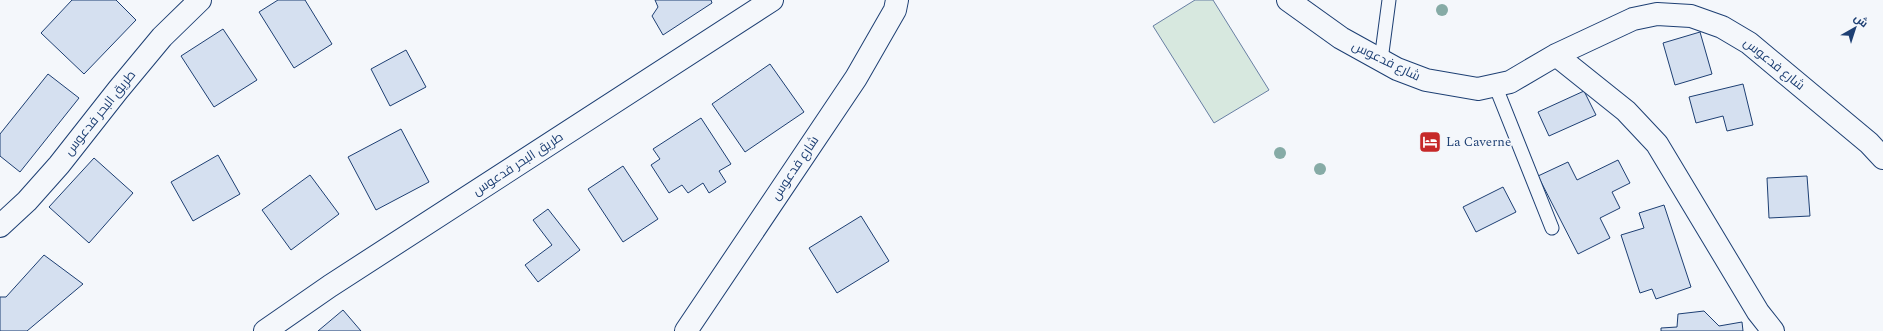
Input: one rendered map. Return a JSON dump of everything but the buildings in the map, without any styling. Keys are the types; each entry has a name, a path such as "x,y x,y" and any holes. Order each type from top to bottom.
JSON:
{"street":[{"name":"طريق البحر فدعوس","path":"0,226 27,201 59,165 162,37 200,0"},
{"name":"طريق البحر فدعوس","path":"266,331 330,286 772,0"},
{"name":"شارع فدعوس","path":"686,331 856,78 895,10 897,0"},
{"name":"شارع فدعوس","path":"1288,0 1341,38 1397,69 1426,80 1478,89 1510,82 1556,55 1633,19 1657,14 1691,16 1722,27 1749,43 1869,143 1883,158"},
{"path":"1556,55 1626,111 1657,144 1758,312 1773,331"}],"lane":[{"path":"1381,60 1390,0"},
{"path":"1495,85 1552,228"}],"shaded area":[{"path":"1195,0 1213,0 1269,90 1214,123 1153,26"}],"place":[{"name":"La Caverne","path":"1430,142"}]}
